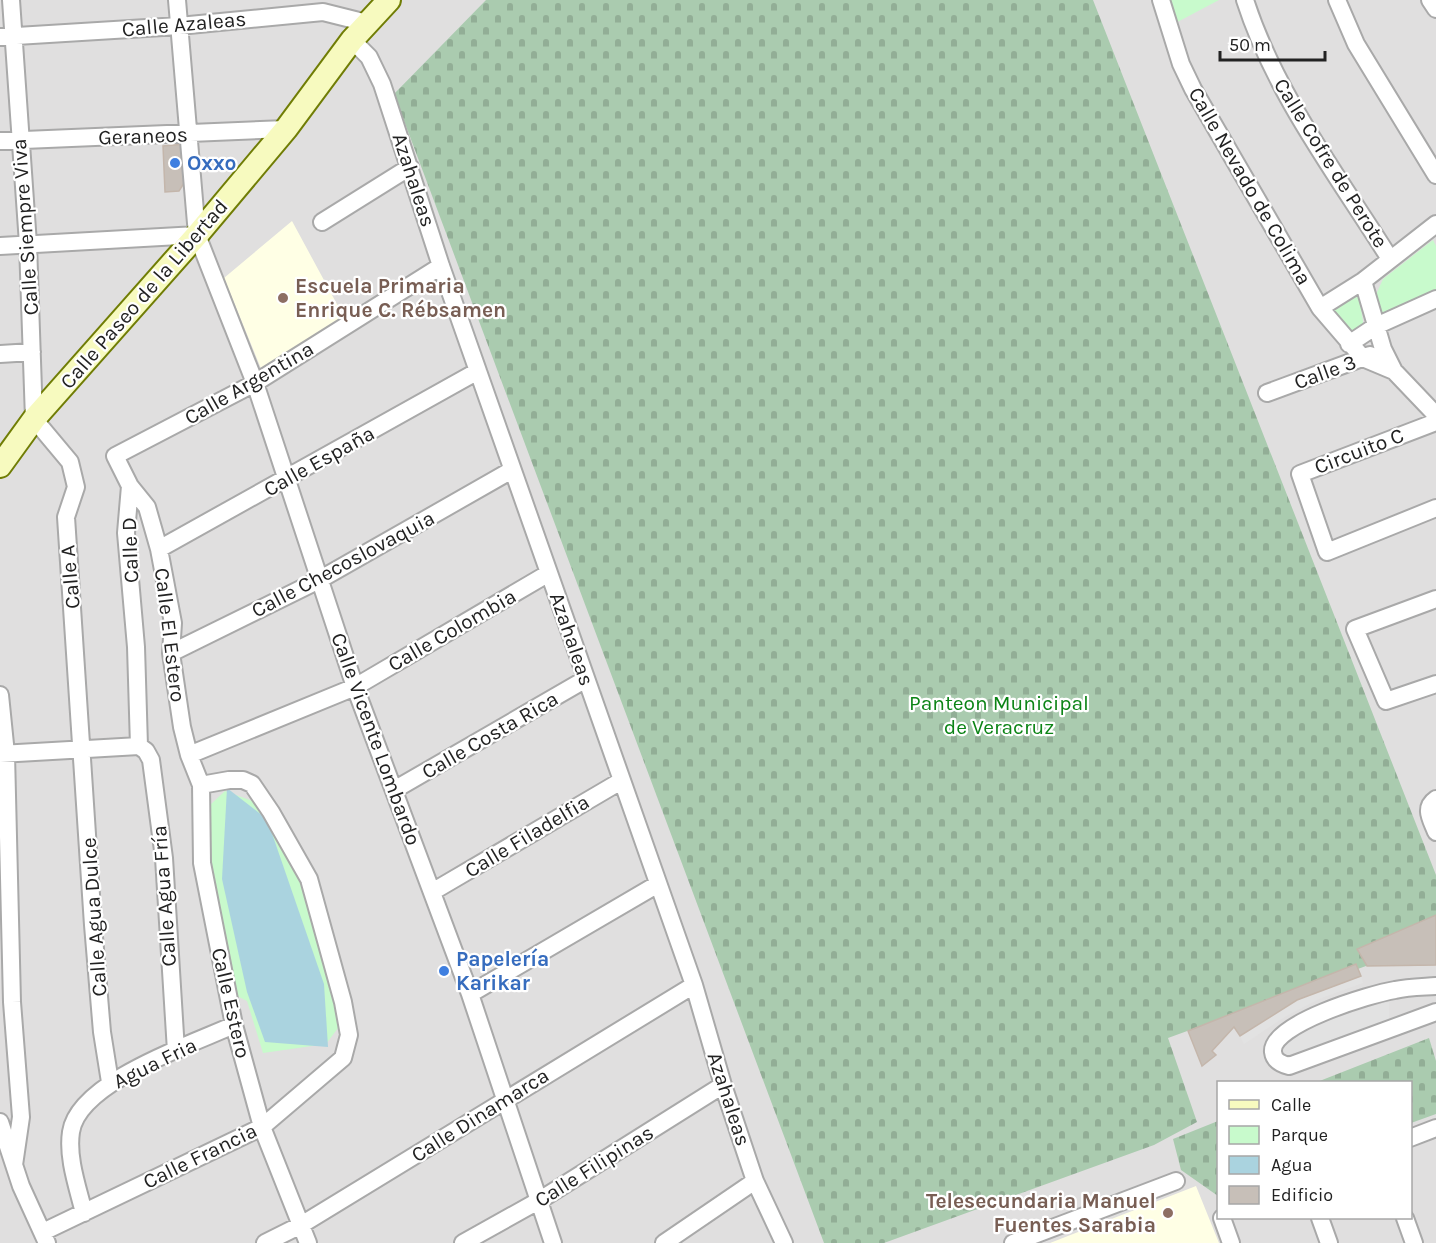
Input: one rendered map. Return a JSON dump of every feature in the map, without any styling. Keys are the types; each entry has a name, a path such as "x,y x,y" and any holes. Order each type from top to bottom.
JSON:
{"street":[{"name":"Calle Siempre Viva","path":"11,0 6,37 19,140 28,244 34,418"},
{"name":"Calle Vicente Lombardo","path":"177,0 198,235 255,383 356,687 470,994 553,1243"},
{"name":"Calle Paseo de la Libertad","path":"1,464 34,418 198,235 286,129 352,40 389,0"},
{"name":"Calle Nevado de Colima","path":"1161,0 1178,55 1193,89 1320,308 1349,344 1364,358"},
{"name":"Calle Cofre de Perote","path":"1245,0 1253,26 1282,86 1390,259"},
{"path":"1337,0 1356,44 1436,175"},
{"path":"1430,0 1436,9"},
{"name":"Calle Azaleas","path":"6,37 179,26 323,12 367,23"},
{"name":"Azahaleas","path":"352,40 369,57 382,84 477,371 694,985 723,1086 755,1181 784,1243"},
{"name":"Geraneos","path":"0,141 189,135 286,129"},
{"path":"322,222 410,167"},
{"path":"1320,308 1363,281 1436,224"},
{"path":"0,246 198,235"},
{"name":"Calle Argentina","path":"115,456 255,383 441,266"},
{"path":"1363,281 1383,349 1394,371 1436,415"},
{"path":"1349,344 1376,327 1436,299"},
{"name":"Calle 3","path":"1267,393 1383,349"},
{"path":"0,354 32,352"},
{"path":"1364,358 1394,371"},
{"name":"Calle España","path":"159,549 286,480 477,371"},
{"name":"Calle A","path":"34,418 70,462 76,488 66,517 76,645 80,750"},
{"name":"Circuito C","path":"1436,422 1300,474 1327,552 1436,508"},
{"name":"Calle D","path":"115,456 130,486 126,534 136,647 139,746"},
{"name":"Calle Checoslovaquia","path":"171,653 320,580 512,470"},
{"name":"Calle El Estero","path":"130,486 147,507 159,549 173,623 171,653 189,755"},
{"name":"Calle Colombia","path":"189,755 356,687 549,573"},
{"path":"1436,599 1355,629 1386,700 1436,684"},
{"name":"Calle Costa Rica","path":"394,790 586,680"},
{"path":"0,695 12,1002 21,1117 14,1166"},
{"path":"3,754 139,746"},
{"name":"Calle Agua Fría","path":"139,746 146,751 151,760 164,858 176,1051"},
{"name":"Calle Agua Dulce","path":"80,750 102,1032 110,1082"},
{"name":"Calle Estero","path":"189,755 201,784 202,863 234,1025 262,1127 308,1243"},
{"name":"Calle Francia","path":"45,1238 84,1213 262,1127 343,1058 349,1035 343,1002 309,879 272,812 252,784 243,780 229,780 201,784"},
{"name":"Calle Filadelfia","path":"432,892 621,781"},
{"path":"1436,799 1429,805 1428,812 1436,832"},
{"path":"470,994 658,884"},
{"name":"Calle Dinamarca","path":"265,1243 302,1225 694,985"},
{"path":"1436,986 1394,990 1335,1007 1286,1030 1275,1040 1274,1057 1281,1064 1295,1064 1436,1012"},
{"name":"Agua Fria","path":"84,1213 70,1134 73,1122 85,1104 110,1082 234,1025"},
{"name":"Calle Filipinas","path":"463,1243 540,1200 723,1086"},
{"path":"0,1122 21,1186 45,1238"},
{"path":"1412,1137 1436,1128"},
{"path":"664,1243 755,1181"},
{"path":"1013,1243 1176,1181"},
{"path":"1223,1219 1231,1243"},
{"path":"1320,1219 1329,1243"},
{"path":"1405,1219 1414,1243"}],"shaded area":[{"path":"0,0 1436,0 1436,1243 0,1243"},
{"name":"Escuela Primaria Enrique C. Rébsamen","path":"292,221 345,319 262,371 224,278"},
{"path":"1361,976 1363,983 1319,999 1286,1016 1244,1044 1240,1036 1274,1012 1331,985"},
{"path":"1389,1002 1389,1026 1292,1061 1281,1054 1287,1039 1337,1014"},
{"name":"Telesecundaria Manuel Fuentes Sarabia","path":"1196,1186 1219,1243 1050,1243"}],"green space":[{"name":"Panteon Municipal de Veracruz","path":"486,0 1093,0 1436,875 1436,965 1366,966 1168,1038 1197,1122 1154,1145 884,1243 824,1243 394,94"},
{"path":"1161,0 1219,0 1168,27"},
{"path":"1433,240 1436,246 1436,291 1383,320 1374,299 1383,279"},
{"path":"1359,296 1364,328 1348,338 1329,309"},
{"path":"225,791 266,806 292,838 341,1024 326,1044 263,1053 247,1001 229,992 196,818"},
{"path":"1429,1038 1436,1061 1436,1114 1412,1123 1412,1081 1320,1081"},
{"path":"1217,1121 1217,1195 1181,1170 1173,1139"}],"water":[{"path":"227,788 267,819 324,984 328,1047 265,1042 247,992 222,879"}],"building":[{"name":"Oxxo","path":"185,144 186,180 179,191 165,192 163,146"},
{"path":"1436,915 1436,965 1367,966 1357,949"},
{"path":"1356,964 1361,976 1297,1000 1240,1036 1234,1027 1212,1051 1216,1055 1202,1066 1188,1031"}],"place":[{"name":"Oxxo","path":"175,163"},
{"name":"Escuela Primaria Enrique C. Rébsamen","path":"283,298"},
{"name":"Papelería Karikar","path":"444,971"},
{"name":"Telesecundaria Manuel Fuentes Sarabia","path":"1168,1213"}]}
